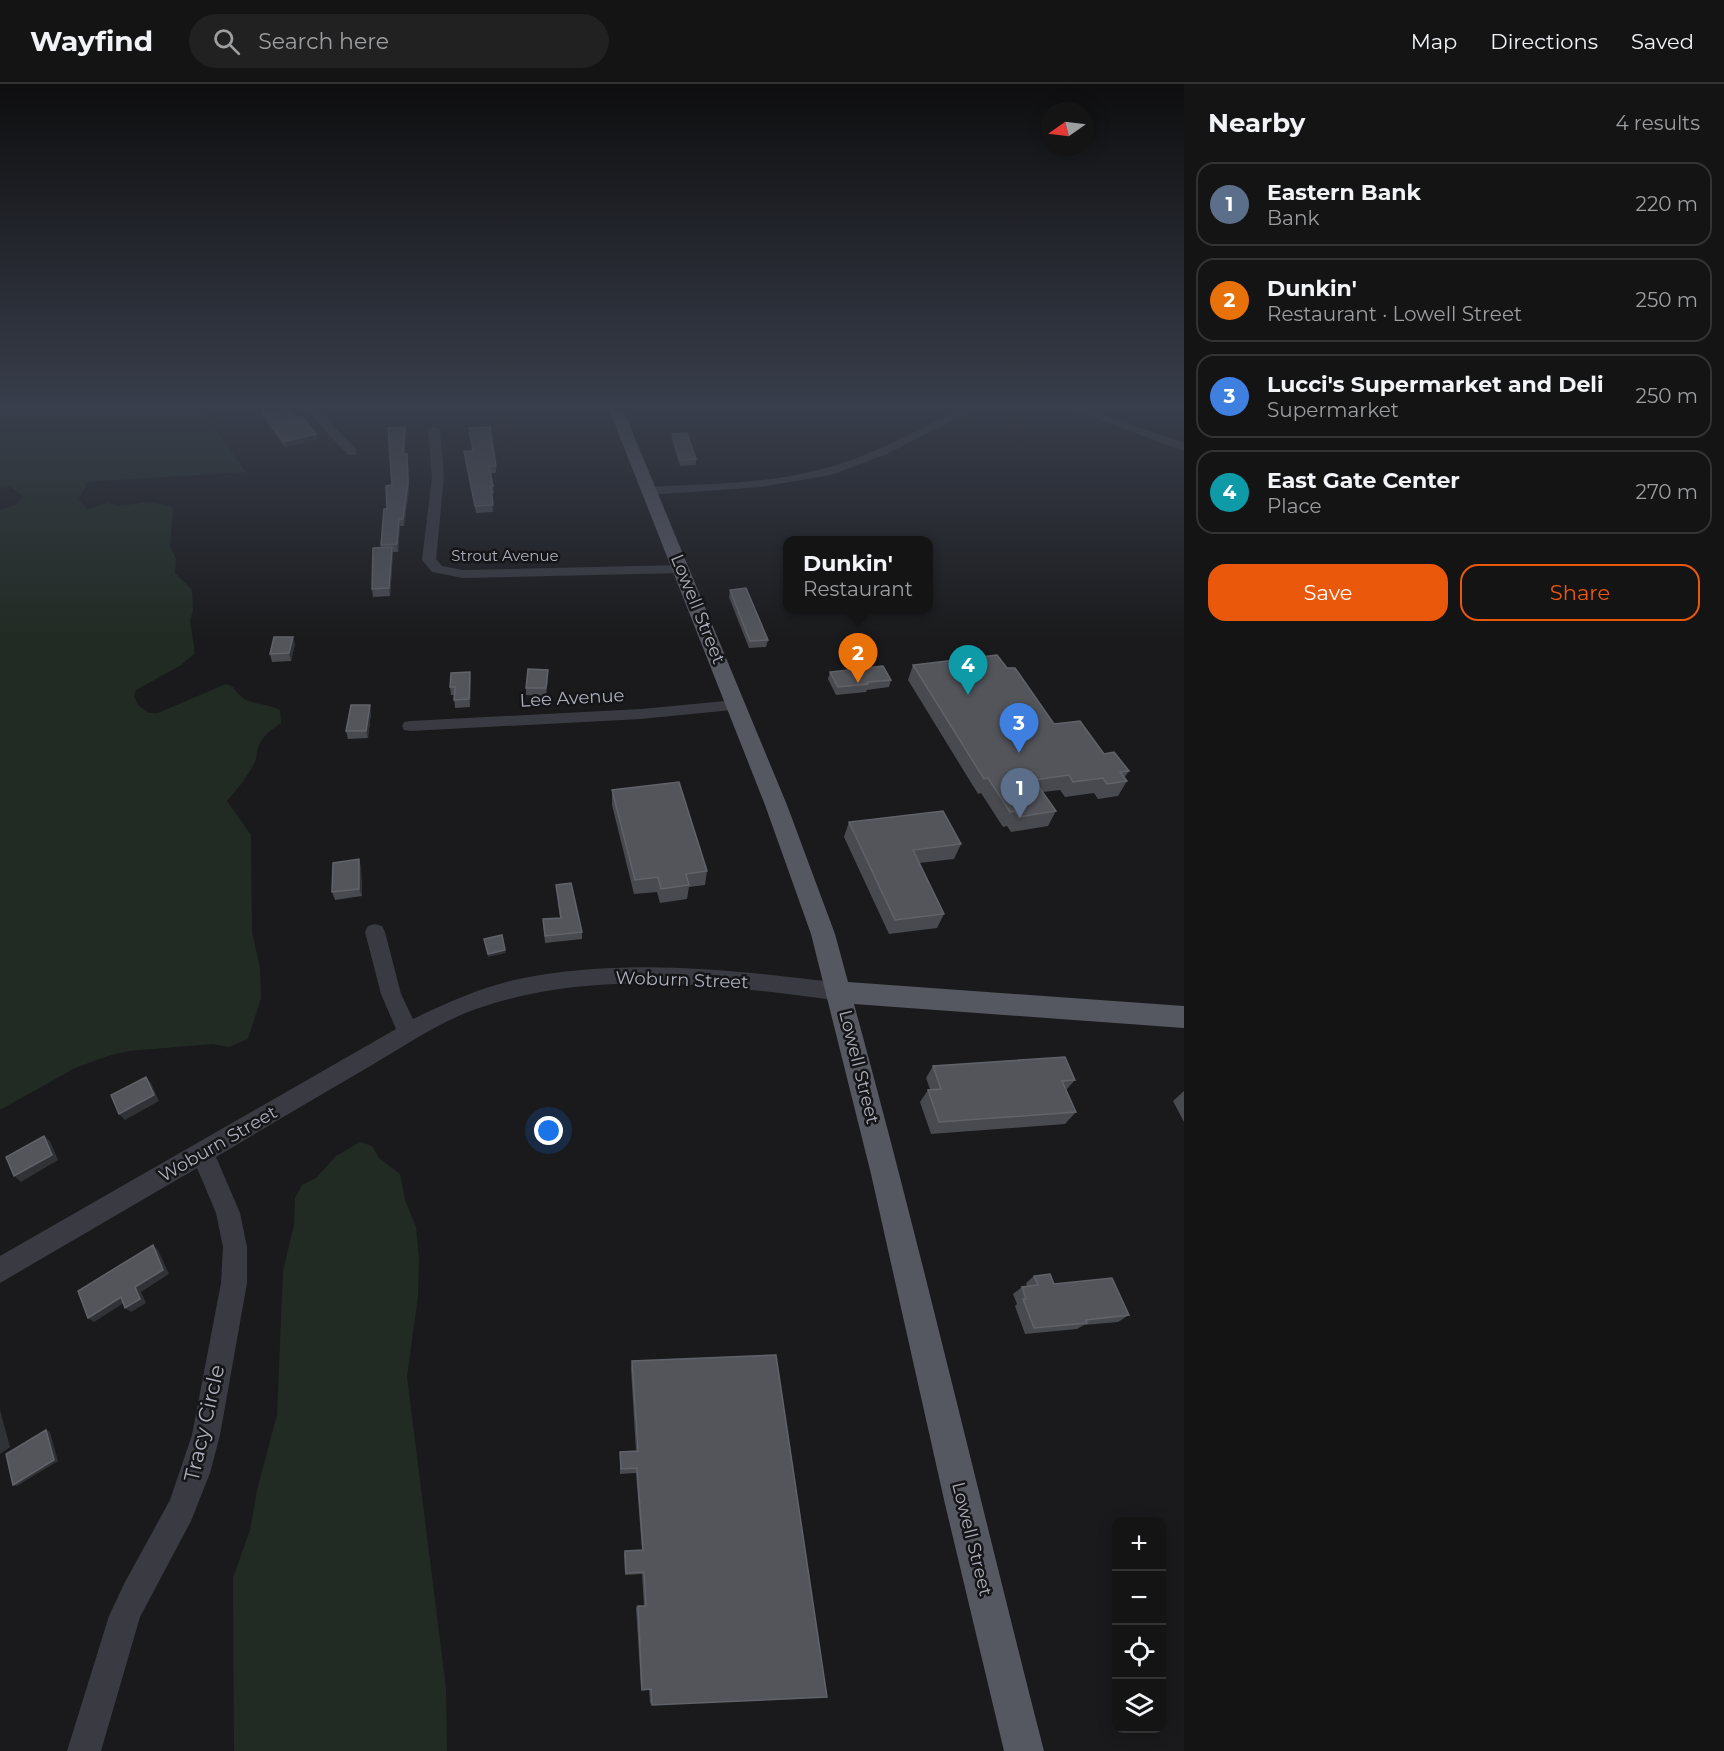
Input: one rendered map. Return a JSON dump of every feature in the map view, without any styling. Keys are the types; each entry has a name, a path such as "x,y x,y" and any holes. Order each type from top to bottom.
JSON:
{"main road":[{"name":"Lowell Street","path":"646,485 682,569 813,904 840,992 1024,1751"},
{"name":"Woburn Street","path":"840,992 1184,1017"}],"street":[{"name":"Strout Avenue","path":"437,485 429,560 436,569 447,573 682,569"},
{"path":"649,491 719,485"},
{"name":"Lee Avenue","path":"410,726 641,714 736,705"},
{"path":"375,932 391,994 408,1034"},
{"name":"Woburn Street","path":"0,1270 408,1034 453,1010 497,994 552,983 596,978 664,976 785,985 840,992"},
{"name":"Tracy Circle","path":"84,1751 125,1616 133,1596 182,1507 206,1435 234,1283 235,1247 228,1213 203,1154"}],"shaded area":[{"path":"0,485 86,485 78,499 87,509 108,503 118,506 149,502 173,509 170,546 176,559 175,573 192,590 193,610 190,621 195,653 181,665 136,690 134,696 138,705 149,713 158,713 226,684 233,687 248,701 280,710 281,723 262,740 252,767 227,801 251,835 252,932 260,968 261,998 248,1039 229,1047 212,1044 129,1051 108,1056 75,1068 0,1110 0,510 17,504 23,497 11,487 0,488"},
{"path":"360,1142 372,1146 379,1158 400,1174 405,1200 416,1227 419,1259 418,1296 407,1377 446,1688 447,1751 234,1751 233,1578 250,1530 257,1490 277,1415 283,1271 294,1225 295,1198 302,1185 316,1178 336,1156"}],"building":[{"path":"408,485 403,519 399,519 397,544 381,545 384,509 387,509 386,486"},
{"path":"471,485 493,485 493,505 475,506"},
{"path":"392,547 389,588 372,589 373,548"},
{"path":"746,588 768,640 750,641 730,590"},
{"path":"274,637 293,637 289,653 270,654"},
{"path":"997,655 1007,668 1015,668 1054,724 1080,721 1104,754 1114,752 1129,771 1120,772 1127,781 1107,784 1103,778 1073,782 1069,775 1034,780 1056,811 1019,817 1015,811 1010,812 988,778 984,779 913,665"},
{"path":"883,666 891,680 868,682 868,684 838,687 830,672"},
{"path":"528,669 548,670 546,688 526,688"},
{"path":"470,672 469,699 454,700 455,687 450,687 451,673"},
{"path":"351,705 370,705 366,731 346,731"},
{"path":"679,782 707,871 686,874 689,885 661,889 658,877 635,880 612,790"},
{"path":"943,811 961,844 913,850 944,914 895,920 849,822"},
{"path":"359,859 359,889 332,892 333,863"},
{"path":"571,883 582,932 545,936 543,919 561,918 556,885"},
{"path":"502,935 505,950 488,954 484,939"},
{"path":"1065,1057 1075,1080 1062,1081 1076,1112 939,1122 928,1090 941,1089 933,1066"},
{"path":"146,1077 154,1095 119,1114 111,1095"},
{"path":"44,1136 52,1155 14,1176 6,1157"},
{"path":"153,1245 163,1270 135,1287 140,1299 125,1308 121,1297 88,1318 78,1291"},
{"path":"1050,1274 1054,1284 1112,1278 1129,1315 1086,1320 1087,1323 1034,1328 1023,1299 1026,1299 1022,1287 1038,1285 1034,1276"},
{"path":"776,1355 827,1697 652,1705 651,1689 642,1690 638,1606 646,1606 644,1572 626,1573 625,1551 643,1550 637,1468 621,1469 620,1452 638,1451 632,1361"},
{"path":"46,1430 54,1460 13,1485 6,1454"}],"place":[{"name":"Dunkin'","path":"858,683"},
{"name":"East Gate Center","path":"968,695"},
{"name":"Lucci's Supermarket and Deli","path":"1019,753"},
{"name":"Eastern Bank","path":"1020,818"}]}
